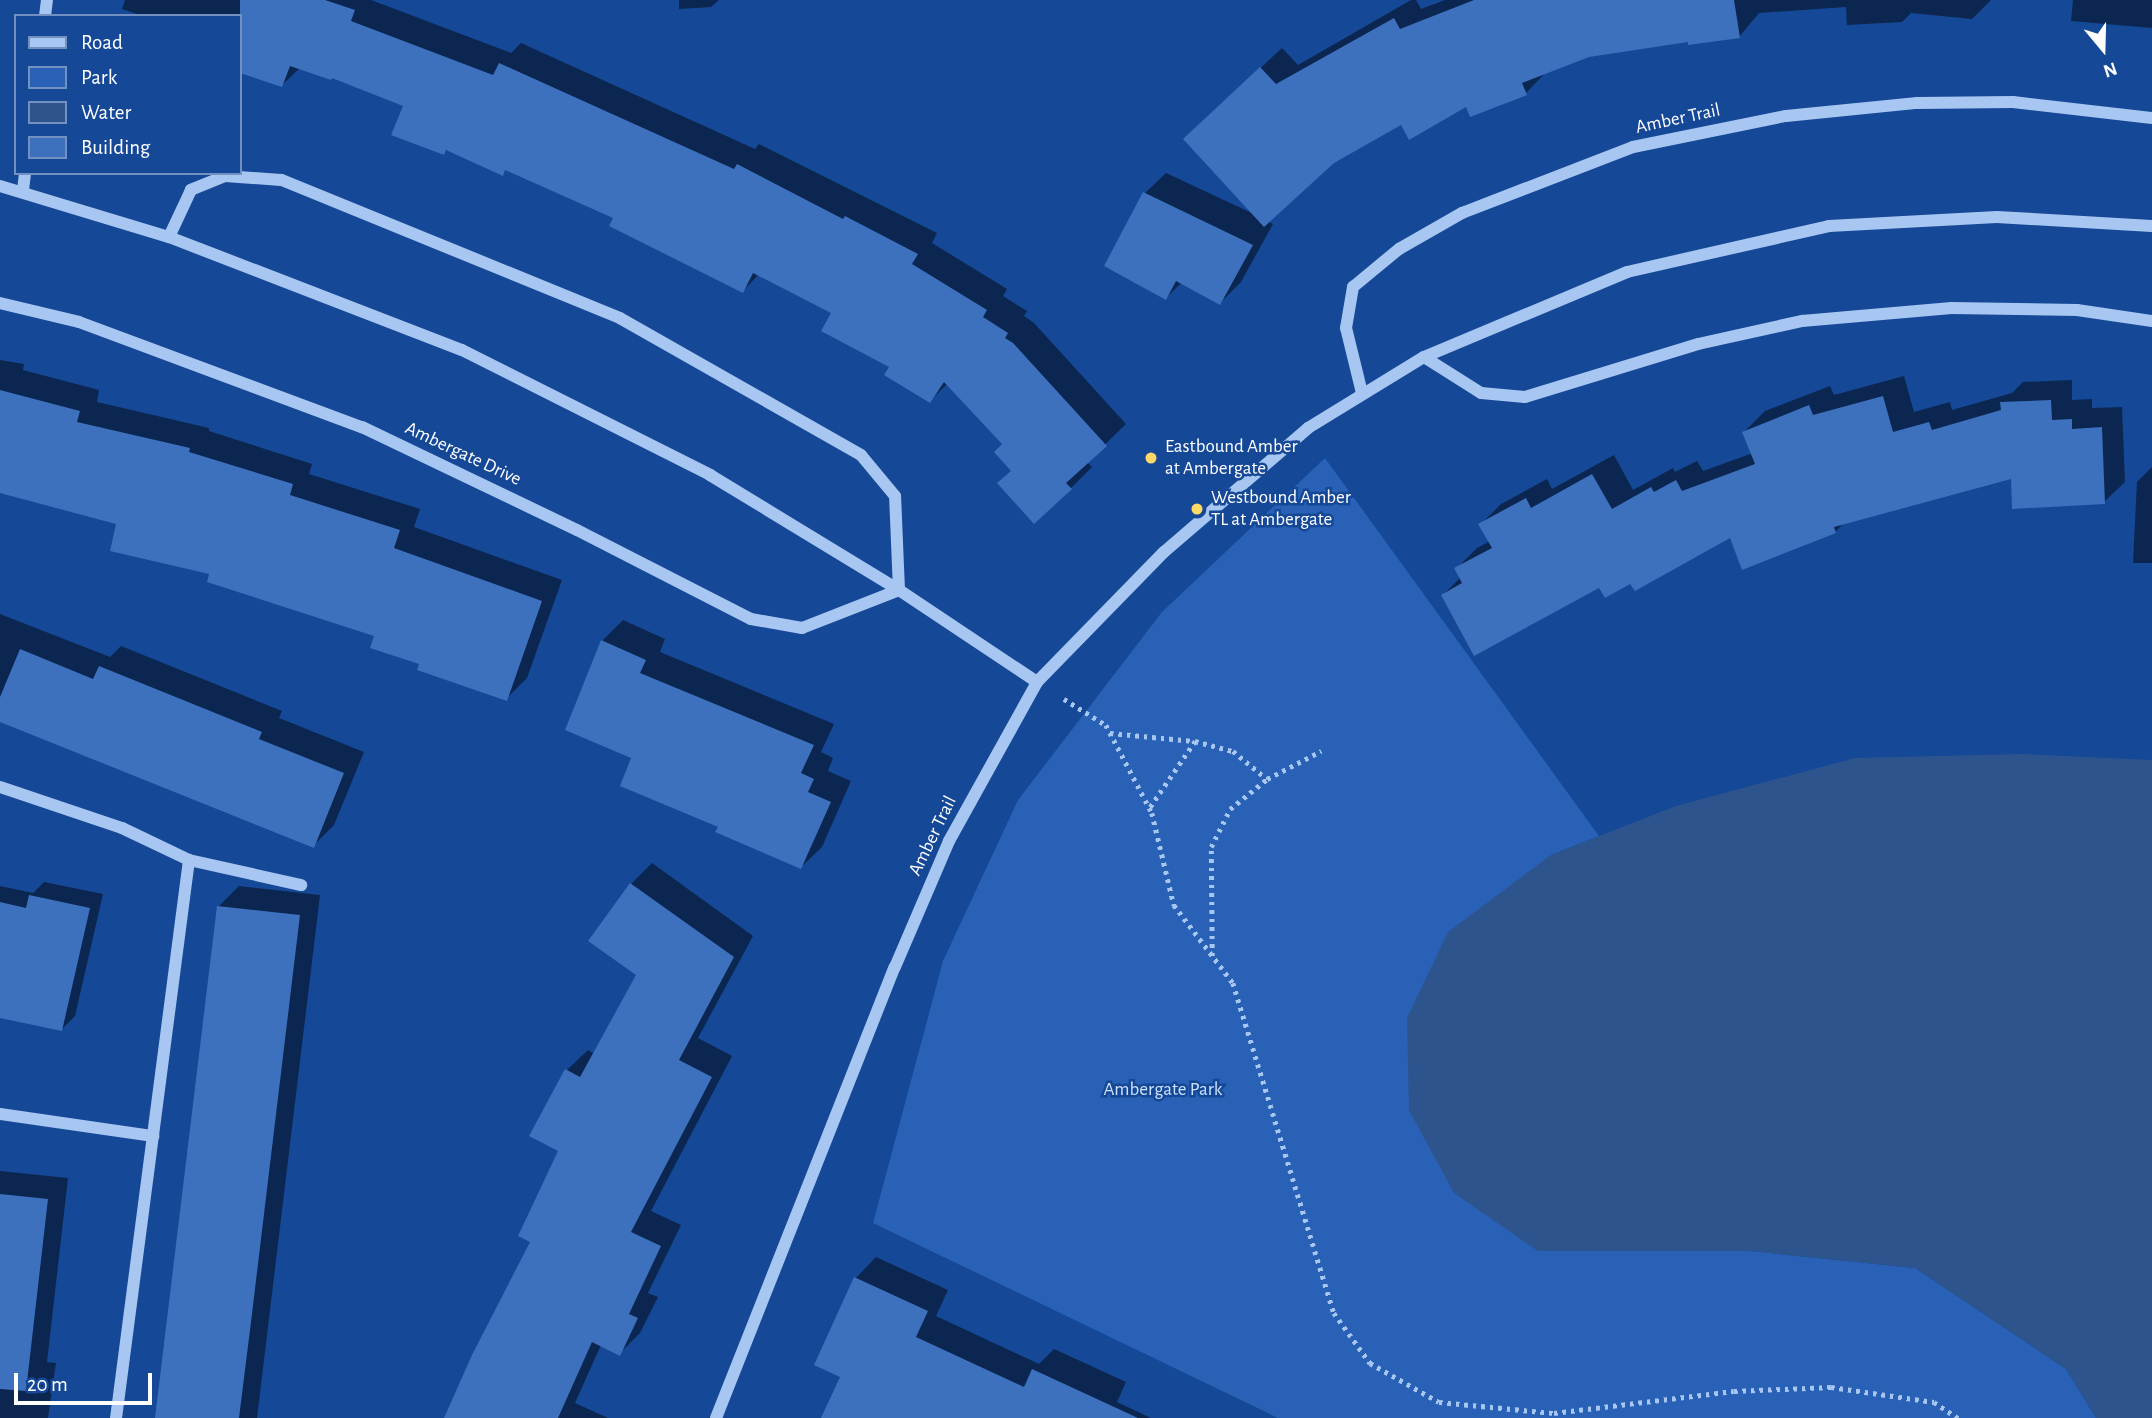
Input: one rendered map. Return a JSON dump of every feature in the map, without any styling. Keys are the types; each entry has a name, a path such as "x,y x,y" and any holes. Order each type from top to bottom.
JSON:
{"street":[{"name":"Amber Trail","path":"1362,393 1346,328 1353,287 1398,249 1461,213 1633,147 1786,116 1917,103 2013,102 2152,118"},
{"path":"23,190 25,175"},
{"path":"169,237 191,190 225,176 281,180 620,318 861,455 895,496 899,590"},
{"path":"0,186 23,190 169,237 462,351 710,475 899,590 1037,682"},
{"name":"Amber Trail","path":"716,1418 895,967 949,841 1037,682 1164,552 1308,428 1423,357 1627,272 1829,226 1997,217 2152,226"},
{"name":"Ambergate Drive","path":"0,303 79,321 362,427 577,530 751,619 802,628 899,590"},
{"path":"1423,357 1481,393 1525,397 1698,344 1802,321 1951,309 2077,310 2152,321"},
{"path":"0,787 122,828 189,860 301,886"},
{"path":"116,1418 189,860"},
{"path":"0,1114 153,1136"}],"path":[{"path":"1037,682 1106,725 1149,808 1174,905 1233,983 1334,1313 1370,1363 1439,1402 1554,1413 1734,1391 1831,1387 1934,1402 1958,1418"},
{"path":"1110,733 1195,741 1233,751 1267,779"},
{"path":"1149,808 1195,741"},
{"path":"1212,957 1211,847 1230,809 1267,779 1321,751"}],"green space":[{"name":"Ambergate Park","path":"1325,458 1599,836 1551,855 1750,1251 1915,1268 2066,1369 2096,1418 1278,1418 873,1223 943,961 1018,800 1162,612"}],"water":[{"path":"2021,754 2152,760 2152,1418 2096,1418 2066,1369 1915,1268 1750,1251 1538,1251 1454,1193 1409,1110 1407,1018 1448,932 1551,855 1676,806 1855,758"}],"building":[{"path":"240,0 325,0 355,10 351,21 493,75 499,63 734,169 737,164 843,219 845,216 918,254 912,264 987,310 983,317 1008,333 1005,338 1013,343 1107,446 1066,483 1072,489 1034,524 997,483 1011,471 994,452 1002,444 944,382 930,403 884,375 889,367 821,331 831,313 753,273 743,293 609,226 613,218 505,170 503,176 446,150 444,155 391,135 403,106 332,78 331,80 290,66 282,87 242,74"},
{"path":"1474,0 1734,0 1740,38 1688,45 1688,42 1589,57 1522,83 1527,95 1470,117 1466,107 1409,140 1401,125 1334,163 1264,227 1183,139 1260,67 1276,84 1394,18 1400,29"},
{"path":"1143,192 1253,245 1220,305 1176,281 1166,300 1104,266"},
{"path":"0,390 80,411 77,422 190,448 189,452 293,484 290,495 400,530 394,548 542,601 507,701 417,670 419,664 370,648 374,636 207,582 209,574 110,551 116,524 0,493"},
{"path":"1883,396 1893,432 1929,422 1932,430 2001,410 2000,402 2051,400 2052,420 2072,419 2072,429 2102,427 2105,504 2012,509 2011,479 1834,527 1836,533 1742,570 1730,538 1635,591 1630,584 1605,598 1599,588 1474,656 1441,595 1462,583 1454,568 1492,548 1478,524 1526,498 1531,508 1592,474 1612,509 1651,487 1654,492 1676,480 1682,491 1755,464 1742,432 1809,405 1813,415"},
{"path":"601,640 646,660 640,673 814,745 801,773 814,779 808,792 831,802 801,869 715,832 718,827 620,786 631,758 565,730"},
{"path":"20,649 93,679 99,666 262,732 259,739 344,773 314,848 0,722 0,697"},
{"path":"630,883 734,957 679,1060 712,1077 631,1232 661,1246 629,1314 638,1318 620,1356 592,1342 558,1418 444,1418 472,1355 530,1242 518,1236 558,1151 529,1136 565,1069 580,1077 636,975 588,941"},
{"path":"29,895 90,908 62,1031 0,1018 0,902 26,908"},
{"path":"217,906 300,915 251,1322 239,1418 155,1418"},
{"path":"0,1194 48,1199 26,1391 0,1389"},
{"path":"854,1277 928,1311 916,1337 1024,1387 1032,1369 1138,1418 821,1418 840,1377 814,1365"}],"place":[{"name":"Eastbound Amber at Ambergate","path":"1151,458"},
{"name":"Westbound Amber TL at Ambergate","path":"1197,509"}]}
